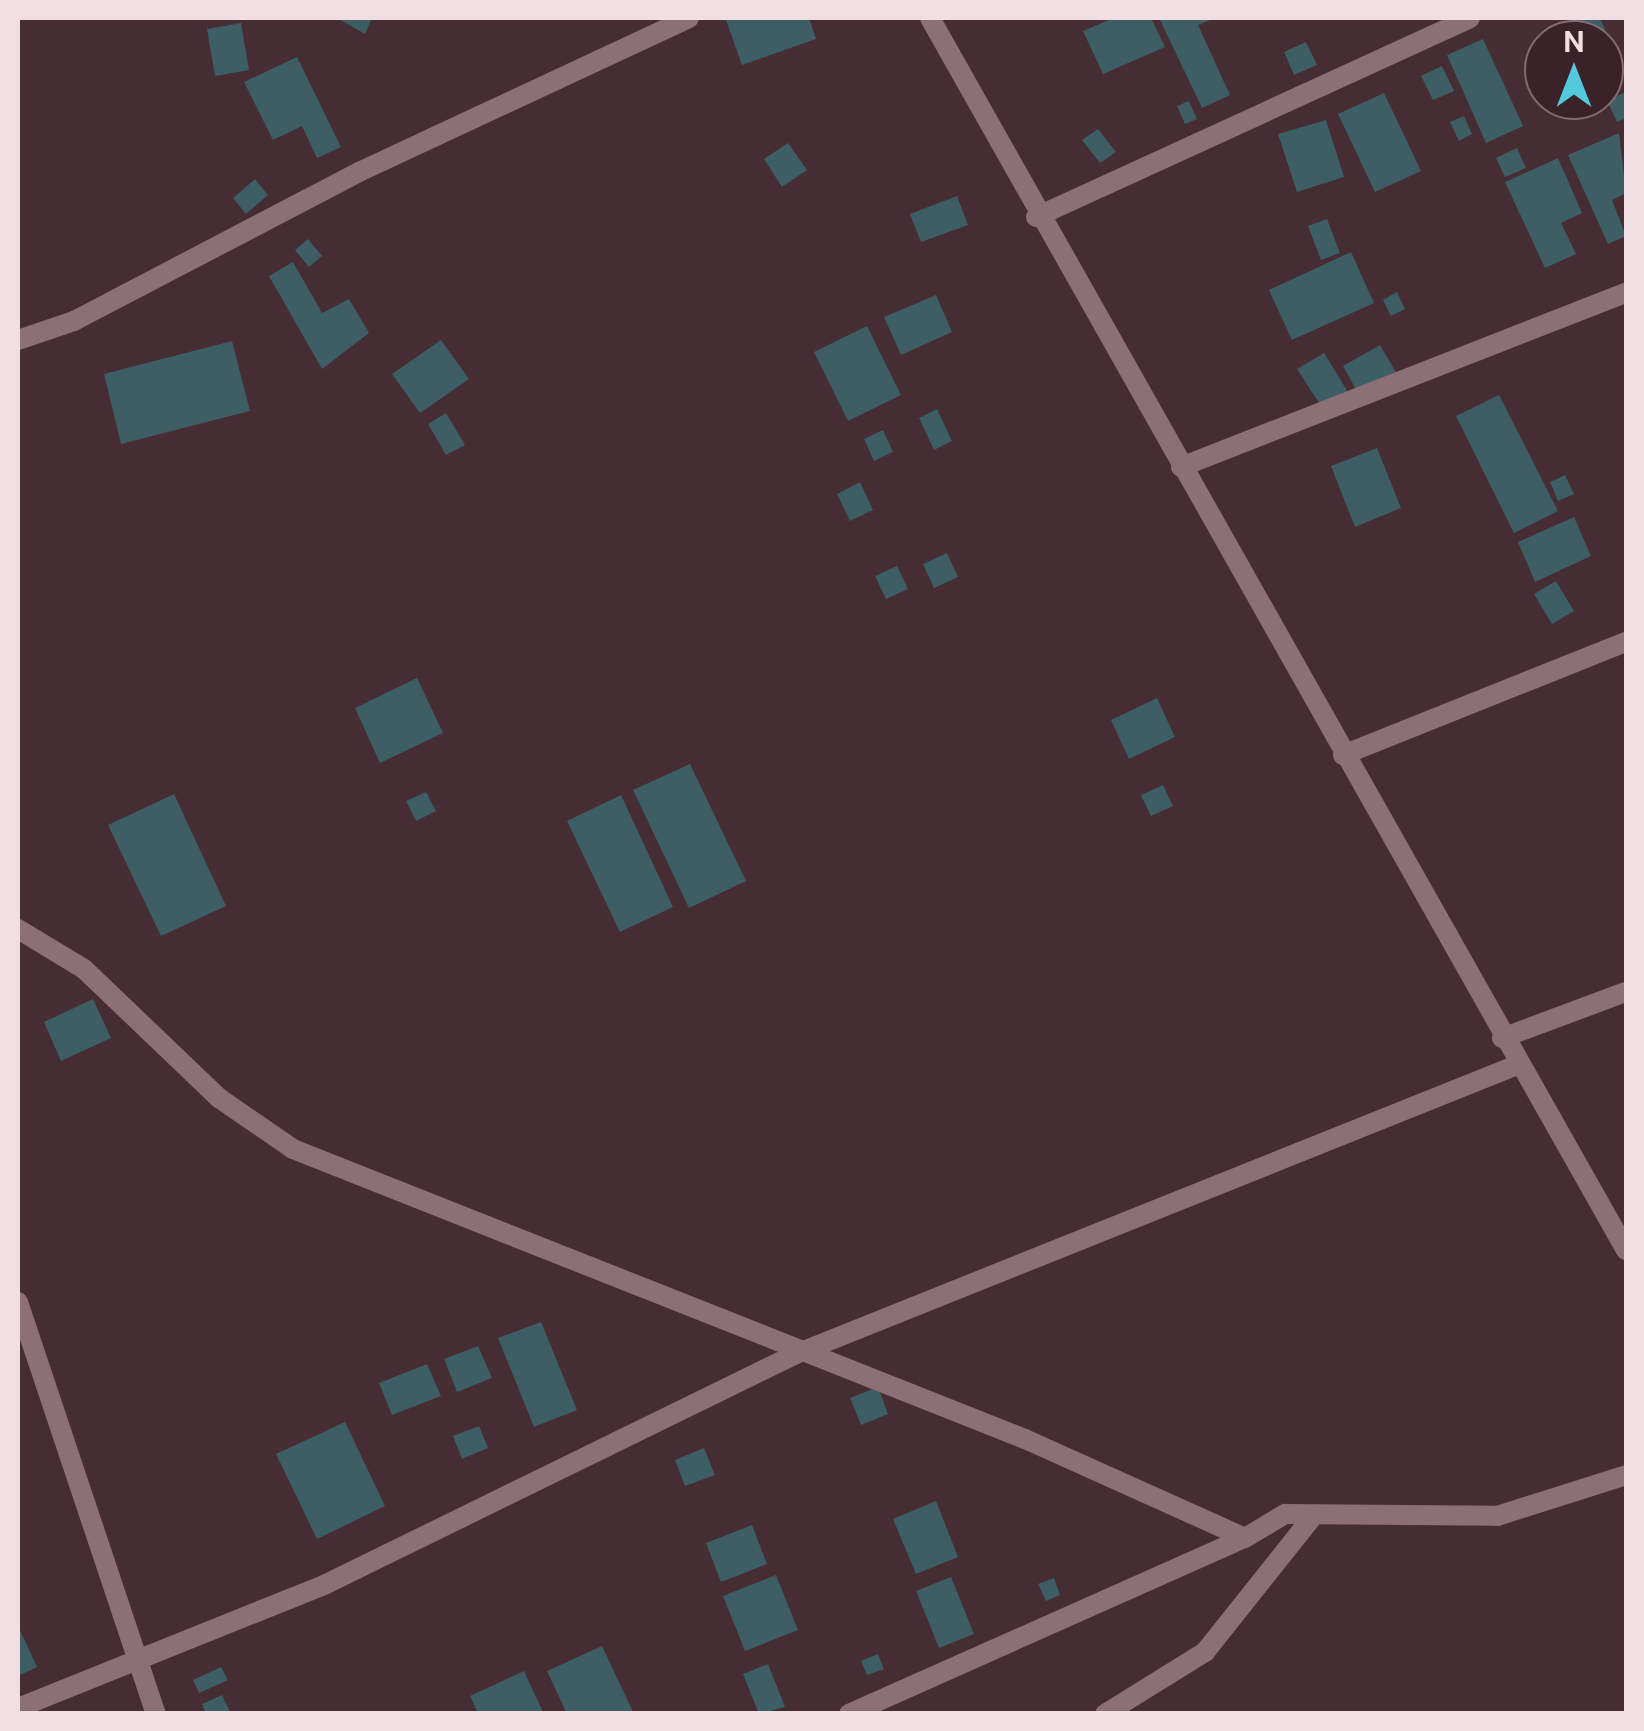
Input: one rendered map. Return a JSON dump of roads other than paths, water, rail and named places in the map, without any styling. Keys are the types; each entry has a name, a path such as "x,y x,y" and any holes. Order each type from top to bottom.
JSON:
{"street":[{"path":"18,340 74,322 359,172 689,18"},
{"path":"930,18 1036,217 1626,1250"},
{"path":"1036,217 1470,18"},
{"path":"1182,467 1626,293"},
{"path":"1342,755 1626,642"},
{"path":"18,929 84,969 219,1098 293,1149 796,1354 1025,1439 1245,1538"},
{"path":"1502,1038 1626,992"},
{"path":"18,1708 131,1656 324,1585 796,1354 1517,1065"},
{"path":"18,1302 131,1656 156,1714"},
{"path":"849,1714 1245,1538 1285,1514 1497,1516 1626,1475"},
{"path":"1105,1714 1205,1652 1314,1515"}]}
